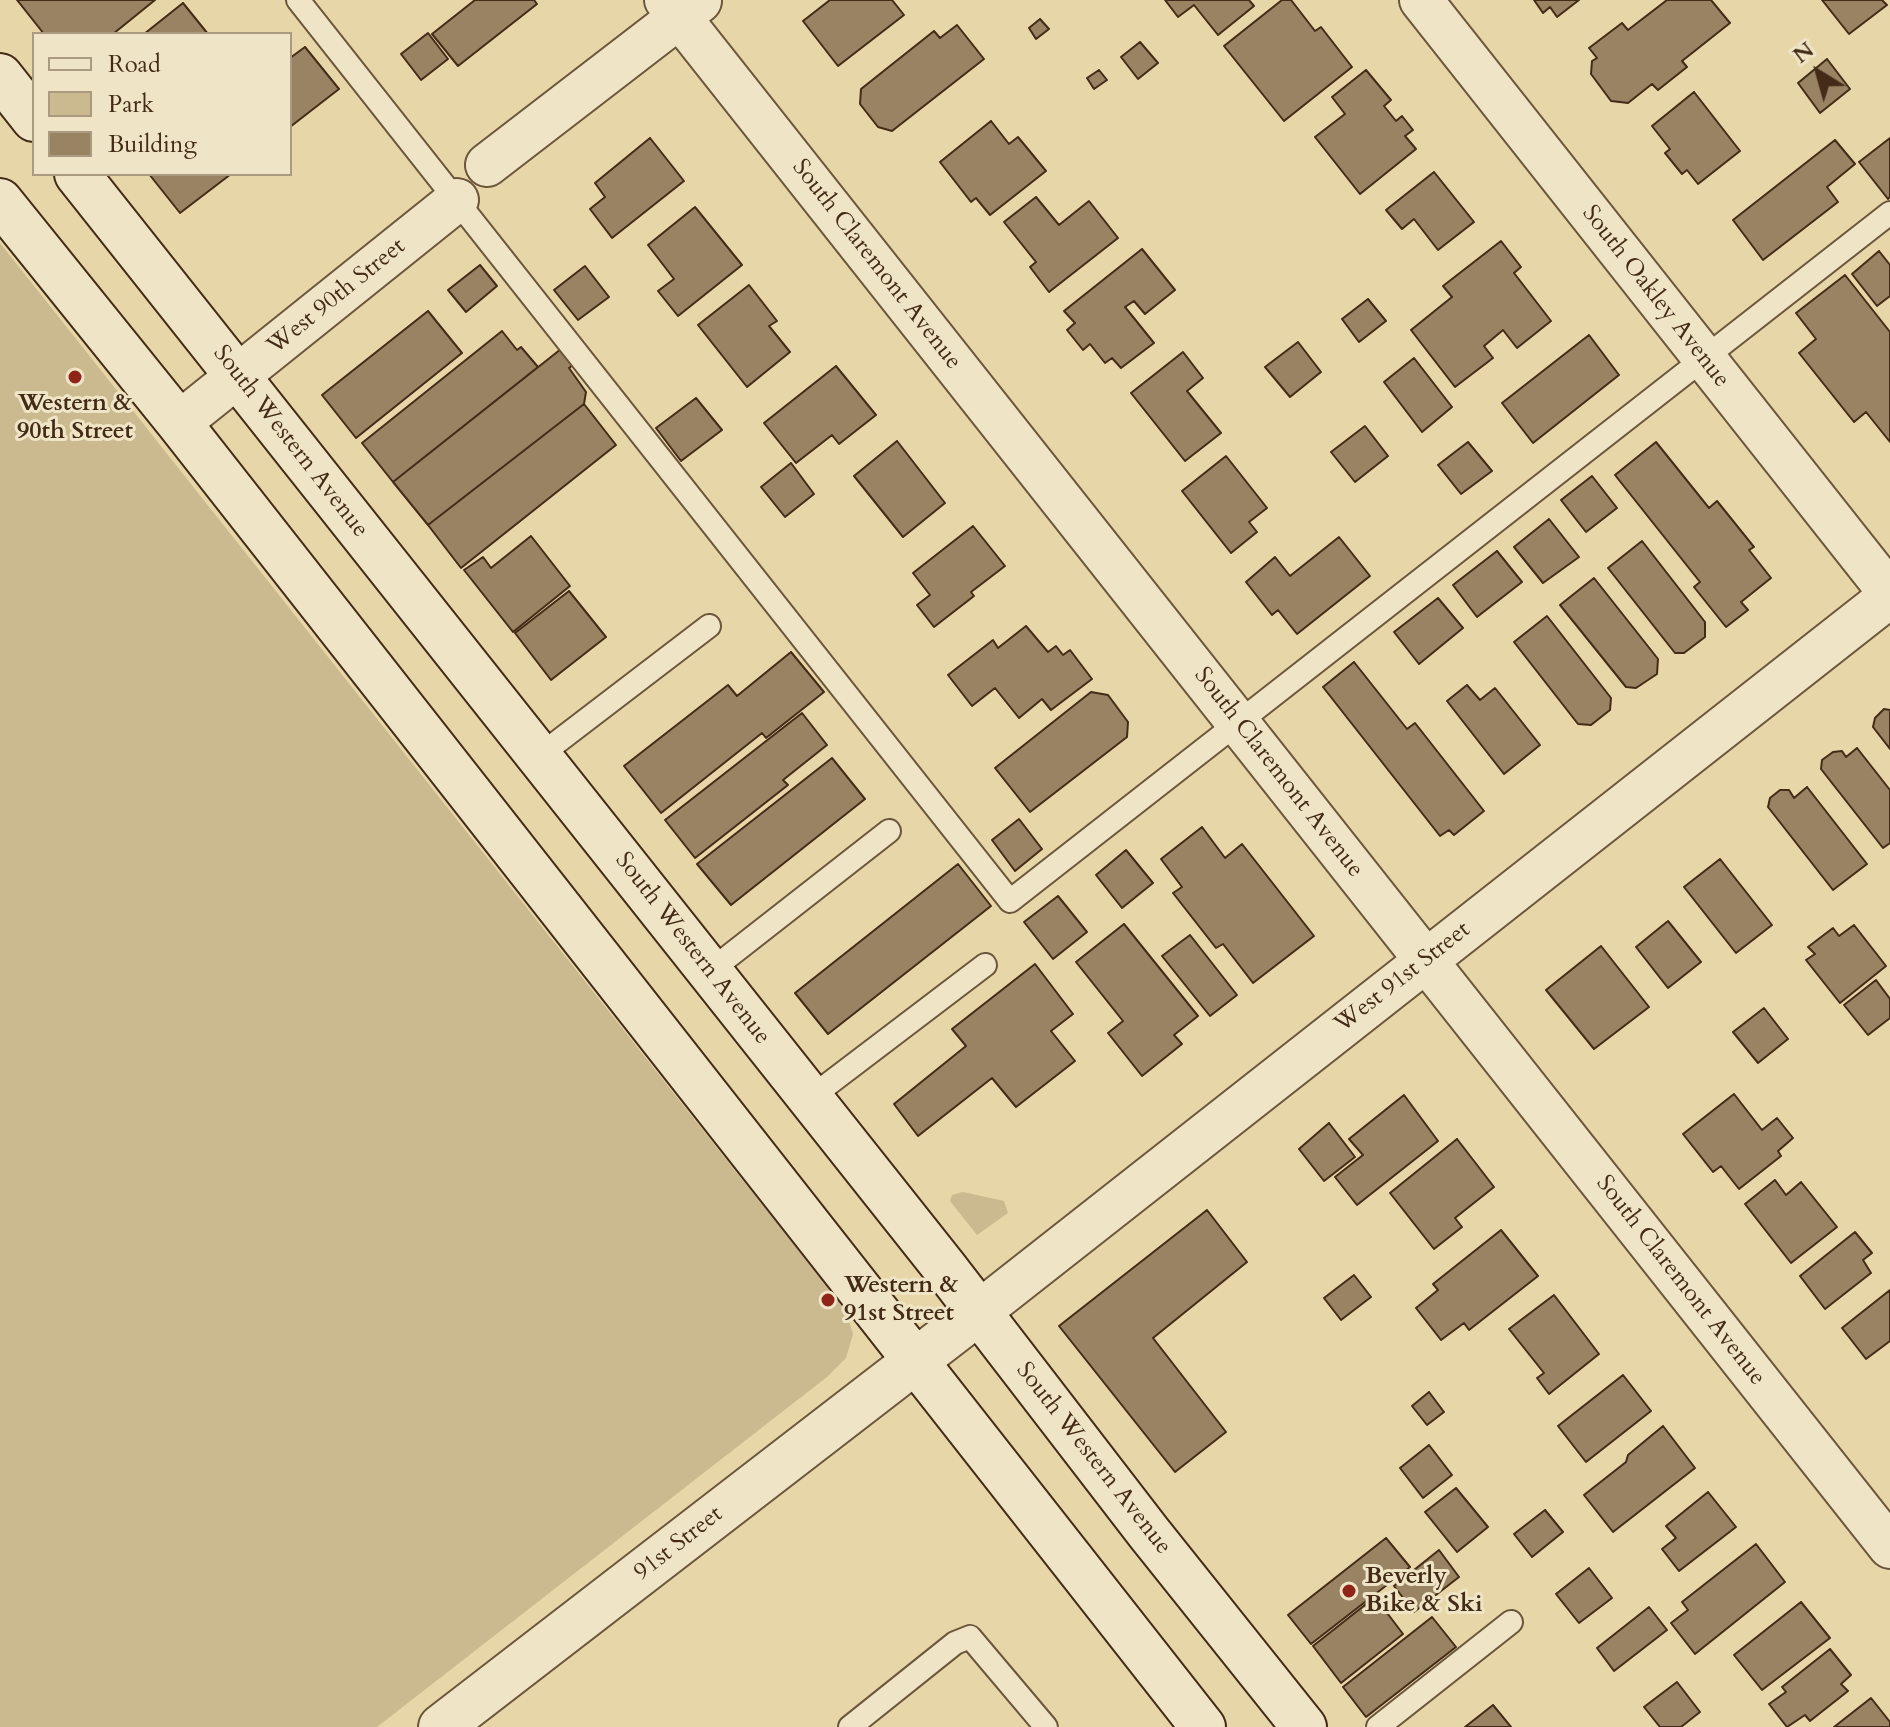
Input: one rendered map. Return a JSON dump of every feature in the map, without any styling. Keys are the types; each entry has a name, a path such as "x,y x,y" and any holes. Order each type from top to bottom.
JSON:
{"main road":[{"path":"0,76 32,116"},
{"name":"South Western Avenue","path":"79,176 710,971 1304,1727"},
{"path":"0,201 179,423 1203,1727"},
{"name":"West 91st Street","path":"917,1360 979,1312"},
{"name":"91st Street","path":"441,1727 917,1360"}],"street":[{"name":"South Oakley Avenue","path":"1421,0 1890,594"},
{"path":"487,165 682,6"},
{"name":"South Claremont Avenue","path":"682,6 1238,723 1890,1547"},
{"name":"West 90th Street","path":"179,423 457,200"},
{"name":"West 91st Street","path":"979,1312 1890,594"}],"lane":[{"path":"298,0 1010,901 1890,213"},
{"path":"539,756 709,626"},
{"path":"710,971 889,831"},
{"path":"810,1098 985,965"},
{"path":"1378,1727 1511,1622"},
{"path":"850,1727 955,1643 970,1637 1046,1727"}],"green space":[{"path":"0,243 836,1298 847,1315 853,1334 846,1358 827,1377 377,1727 0,1727"},
{"path":"963,1192 1004,1201 1008,1213 977,1235 950,1201 952,1195"}],"building":[{"path":"17,0 155,0 115,32 42,32"},
{"path":"475,0 534,0 537,4 458,66 432,34"},
{"path":"830,0 892,0 904,15 838,66 803,21"},
{"path":"1165,0 1249,0 1254,6 1218,35 1194,5 1178,17"},
{"path":"1282,0 1291,0 1315,31 1321,27 1352,67 1284,121 1224,46"},
{"path":"1534,0 1579,0 1557,17 1550,7 1543,13"},
{"path":"1667,0 1711,0 1730,23 1682,61 1687,67 1658,90 1652,84 1628,103 1611,101 1591,74 1592,61 1597,58 1589,48 1622,23 1628,30"},
{"path":"1822,0 1882,0 1887,5 1849,34"},
{"path":"183,3 206,32 147,32"},
{"path":"1040,19 1049,29 1036,39 1029,28"},
{"path":"957,25 984,59 892,131 878,127 860,104 861,89 934,31 940,38"},
{"path":"428,33 448,59 421,80 401,54"},
{"path":"1140,42 1158,63 1138,79 1121,57"},
{"path":"305,47 339,89 292,125 292,57"},
{"path":"1827,59 1850,89 1820,113 1798,83"},
{"path":"1099,70 1107,80 1094,89 1087,78"},
{"path":"1366,70 1391,100 1384,106 1396,121 1402,116 1413,130 1405,136 1416,149 1360,194 1315,137 1345,114 1332,97"},
{"path":"1694,92 1740,151 1698,184 1687,170 1682,174 1665,153 1670,149 1652,126"},
{"path":"991,121 1009,144 1018,137 1046,171 990,215 976,198 971,202 940,162"},
{"path":"650,138 684,181 612,238 590,209 605,197 595,183"},
{"path":"1890,138 1890,197 1888,199 1859,162"},
{"path":"1835,140 1855,164 1827,187 1838,202 1763,260 1733,220"},
{"path":"1434,172 1474,222 1438,250 1414,219 1402,229 1386,210"},
{"path":"151,176 228,176 180,213"},
{"path":"1036,197 1059,225 1089,201 1118,238 1049,292 1030,267 1036,262 1004,222"},
{"path":"695,207 742,265 678,316 658,291 674,279 648,245"},
{"path":"1501,241 1521,267 1514,273 1551,321 1517,348 1503,330 1484,346 1493,358 1455,387 1411,330 1452,297 1443,286"},
{"path":"1142,249 1175,290 1145,314 1134,301 1125,307 1154,343 1121,368 1112,358 1105,363 1090,344 1083,350 1067,330 1075,323 1064,311"},
{"path":"1879,251 1890,265 1890,296 1877,306 1852,274"},
{"path":"480,265 497,286 466,312 448,290"},
{"path":"585,266 609,297 578,320 554,290"},
{"path":"1845,275 1890,332 1890,442 1866,412 1854,422 1799,353 1816,339 1796,313"},
{"path":"749,285 777,321 769,326 790,352 747,387 698,325"},
{"path":"1368,299 1386,321 1359,342 1342,319"},
{"path":"428,311 462,353 356,438 322,395"},
{"path":"502,331 517,350 521,347 538,367 393,482 362,443"},
{"path":"1589,335 1619,375 1533,443 1502,403"},
{"path":"1298,342 1321,372 1290,397 1265,367"},
{"path":"561,349 573,365 569,368 586,392 584,404 428,525 393,482"},
{"path":"1183,352 1203,378 1187,391 1221,433 1185,461 1131,393"},
{"path":"1414,358 1452,407 1422,432 1384,382"},
{"path":"836,366 876,415 839,444 832,435 796,463 764,423"},
{"path":"696,398 722,430 681,461 656,428"},
{"path":"584,404 616,445 461,568 428,525"},
{"path":"1365,426 1388,456 1355,482 1331,452"},
{"path":"897,441 945,503 903,537 854,476"},
{"path":"1468,442 1492,471 1461,494 1438,465"},
{"path":"1656,442 1709,508 1717,501 1754,547 1749,550 1771,578 1741,602 1748,610 1726,627 1694,587 1700,582 1615,475"},
{"path":"1226,456 1267,508 1249,522 1257,532 1231,553 1182,491"},
{"path":"791,463 814,494 785,517 761,487"},
{"path":"1592,476 1617,508 1586,532 1561,500"},
{"path":"1549,519 1579,557 1543,583 1514,547"},
{"path":"973,526 1005,566 971,592 974,596 934,627 917,605 930,595 913,573"},
{"path":"531,536 570,586 513,632 464,570 483,557 491,568"},
{"path":"1339,537 1370,576 1297,634 1278,610 1272,615 1246,582 1275,557 1290,576"},
{"path":"1642,541 1705,622 1705,637 1684,653 1675,653 1608,568"},
{"path":"1497,551 1522,582 1477,617 1453,585"},
{"path":"1594,578 1658,659 1657,674 1636,688 1626,687 1560,605"},
{"path":"569,591 606,637 551,680 515,633"},
{"path":"1438,598 1463,628 1419,664 1394,632"},
{"path":"1547,616 1611,698 1610,710 1591,725 1578,724 1514,642"},
{"path":"1026,626 1048,652 1056,646 1063,655 1070,650 1092,679 1051,710 1042,699 1019,718 995,688 972,706 948,675 993,640 998,648"},
{"path":"791,652 824,692 766,738 762,733 661,813 624,766 728,685 737,696"},
{"path":"1354,662 1407,729 1415,723 1484,811 1454,835 1449,830 1440,836 1323,687"},
{"path":"1467,685 1480,700 1495,688 1540,745 1504,774 1447,701"},
{"path":"1091,692 1108,695 1128,722 1127,737 1030,812 995,768"},
{"path":"1884,709 1890,710 1890,749 1873,727 1875,718"},
{"path":"802,713 827,745 783,780 788,785 695,858 665,820"},
{"path":"1857,748 1890,790 1890,843 1883,848 1821,769 1822,760 1833,752 1842,751 1846,757"},
{"path":"832,758 865,799 731,905 697,864"},
{"path":"1807,787 1867,864 1833,890 1768,807 1770,798 1780,790 1789,790 1794,798"},
{"path":"1019,819 1042,849 1015,871 992,840"},
{"path":"1202,827 1225,858 1242,844 1314,936 1253,983 1223,944 1216,948 1173,893 1182,887 1161,859"},
{"path":"1126,850 1153,883 1122,908 1096,875"},
{"path":"1720,859 1772,925 1736,953 1684,887"},
{"path":"958,864 991,906 828,1034 795,993"},
{"path":"1058,896 1087,932 1053,959 1024,922"},
{"path":"1668,921 1701,962 1668,988 1636,947"},
{"path":"1124,924 1198,1016 1174,1035 1182,1044 1142,1076 1108,1033 1123,1021 1076,962"},
{"path":"1854,925 1886,966 1840,1003 1806,960 1815,954 1808,947 1833,928 1839,936"},
{"path":"1190,935 1237,995 1210,1016 1162,956"},
{"path":"1601,946 1649,1007 1594,1049 1546,990"},
{"path":"1035,964 1073,1014 1051,1031 1075,1061 1016,1107 992,1078 918,1136 894,1104 966,1046 952,1029"},
{"path":"1876,980 1890,999 1890,1018 1868,1035 1844,1005"},
{"path":"1764,1008 1788,1039 1758,1063 1733,1032"},
{"path":"1734,1094 1762,1130 1777,1118 1793,1138 1778,1151 1781,1156 1739,1189 1721,1166 1713,1172 1683,1134"},
{"path":"1404,1095 1438,1141 1357,1205 1335,1177 1363,1155 1349,1139"},
{"path":"1329,1123 1355,1157 1324,1181 1299,1149"},
{"path":"1457,1139 1494,1187 1455,1218 1462,1227 1434,1249 1390,1193"},
{"path":"1775,1180 1786,1195 1801,1182 1837,1227 1791,1263 1745,1204"},
{"path":"1207,1210 1247,1262 1153,1338 1226,1432 1175,1472 1059,1326"},
{"path":"1501,1230 1538,1276 1469,1330 1464,1323 1441,1340 1416,1308 1438,1290 1433,1284"},
{"path":"1855,1232 1872,1253 1863,1260 1871,1273 1825,1309 1800,1276"},
{"path":"1354,1275 1371,1297 1341,1320 1324,1298"},
{"path":"1890,1290 1890,1341 1866,1359 1842,1328"},
{"path":"1554,1295 1599,1354 1549,1394 1537,1378 1544,1373 1509,1329"},
{"path":"1623,1375 1651,1411 1586,1462 1558,1426"},
{"path":"1429,1392 1444,1412 1427,1425 1412,1406"},
{"path":"1663,1426 1695,1468 1613,1532 1584,1495 1626,1462 1628,1455"},
{"path":"1429,1445 1452,1475 1423,1498 1400,1468"},
{"path":"1456,1488 1488,1527 1457,1552 1425,1512"},
{"path":"1708,1492 1736,1527 1679,1571 1662,1549 1676,1538 1666,1526"},
{"path":"1545,1510 1563,1532 1532,1557 1514,1534"},
{"name":"Beverly Bike & Ski","path":"1386,1538 1410,1567 1311,1644 1288,1615"},
{"path":"1756,1544 1785,1582 1695,1654 1671,1623 1688,1610 1682,1602"},
{"path":"1439,1550 1459,1577 1414,1612 1394,1586"},
{"path":"1589,1568 1612,1598 1579,1623 1556,1594"},
{"path":"1375,1597 1403,1634 1341,1683 1313,1646"},
{"path":"1801,1602 1830,1638 1762,1690 1734,1655"},
{"path":"1649,1607 1667,1630 1614,1671 1597,1648"},
{"path":"1432,1617 1456,1647 1366,1717 1343,1687"},
{"path":"1830,1649 1851,1675 1841,1684 1848,1691 1810,1721 1805,1715 1787,1727 1769,1704 1786,1692 1782,1687"},
{"path":"1677,1682 1700,1712 1681,1727 1660,1727 1644,1707"},
{"path":"1871,1698 1890,1722 1890,1727 1834,1727"},
{"path":"1493,1705 1511,1727 1465,1727"}],"place":[{"name":"Western & 90th Street","path":"75,377"},
{"name":"Western & 91st Street","path":"828,1300"},
{"name":"Beverly Bike & Ski","path":"1349,1591"}]}
